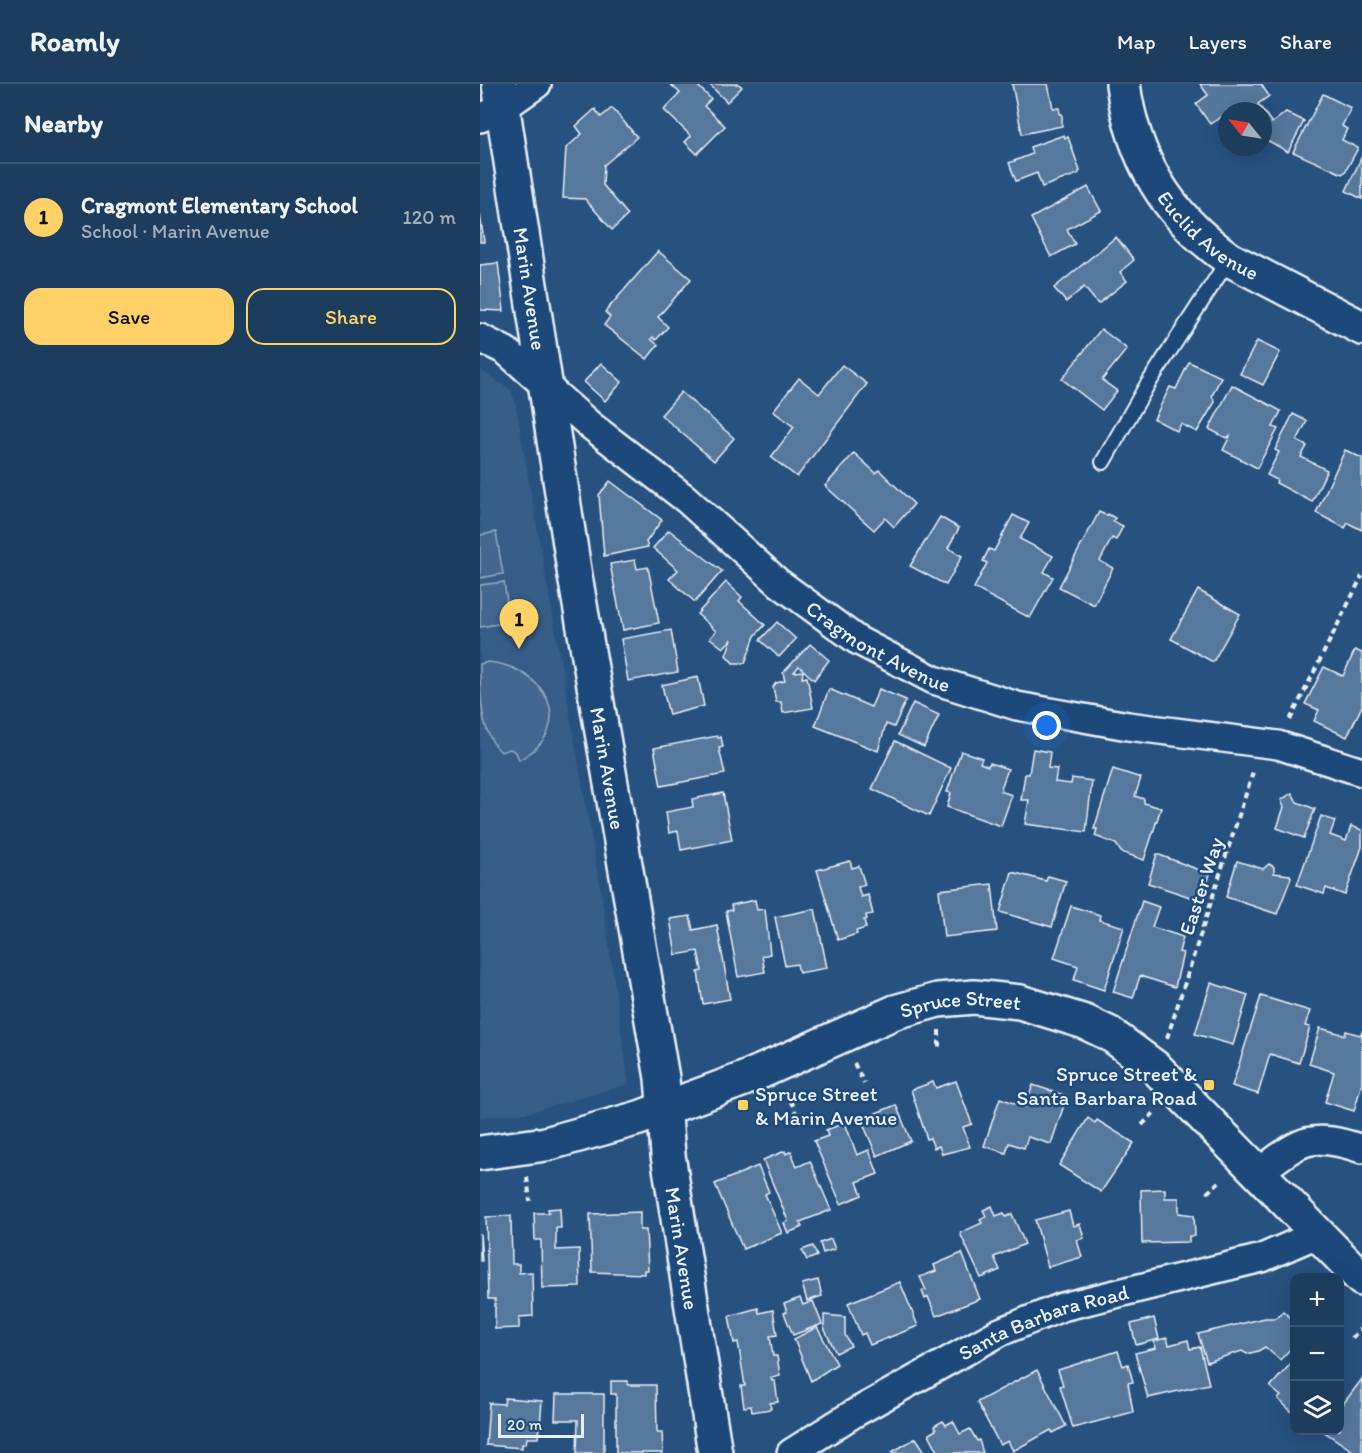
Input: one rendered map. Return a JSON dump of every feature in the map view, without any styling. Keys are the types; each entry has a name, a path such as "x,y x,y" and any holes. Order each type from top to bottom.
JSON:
{"street":[{"path":"494,103 537,84"},
{"name":"Euclid Avenue","path":"1123,84 1128,119 1146,165 1171,207 1211,246 1229,259 1362,328"},
{"name":"Marin Avenue","path":"494,103 545,386 660,1066 668,1155 715,1453"},
{"name":"Cragmont Avenue","path":"480,338 506,351 590,425 686,499 779,583 857,640 934,680 1017,706 1128,726 1261,742 1325,758 1362,772"},
{"name":"Spruce Street","path":"480,1153 546,1144 613,1126 744,1079 895,1012 939,1000 974,997 1020,1002 1085,1022 1127,1047 1156,1068 1362,1279"},
{"path":"1258,1173 1302,1141 1318,1138 1362,1149"},
{"name":"Santa Barbara Road","path":"791,1453 853,1414 1000,1332 1062,1307 1262,1258 1317,1234"}],"lane":[{"path":"1103,462 1146,387 1229,259"}],"path":[{"path":"1299,701 1362,576"},
{"name":"Easter Way","path":"1167,1038 1261,742"},
{"path":"1352,1338 1362,1327"}],"shaded area":[{"path":"480,370 510,389 515,401 602,897 629,1084 528,1113 480,1117"},
{"path":"496,532 503,574 480,578 480,535"},
{"path":"504,582 510,622 480,627 480,585"},
{"path":"488,662 508,666 525,675 539,687 548,700 551,716 548,731 538,747 519,760 516,752 510,749 501,752 494,744 485,724 481,699 480,664"}],"building":[{"path":"670,84 696,84 711,99 704,106 725,126 697,154 685,142 691,136 664,110 680,93"},
{"path":"709,84 739,84 742,87 727,102"},
{"path":"1012,84 1048,84 1053,108 1059,108 1062,114 1062,126 1022,134"},
{"path":"1200,84 1261,84 1269,96 1261,102 1218,102 1218,119 1210,124 1196,104 1208,95"},
{"path":"1323,94 1351,108 1342,126 1347,129 1342,140 1358,148 1342,174 1293,152"},
{"path":"612,108 637,137 604,165 603,185 628,215 612,230 585,199 563,198 566,148 582,134 576,126 595,109 601,117"},
{"path":"1286,112 1304,121 1288,152 1272,143 1272,123"},
{"path":"1064,135 1065,138 1068,137 1080,171 1078,174 1042,187 1037,173 1016,181 1009,163 1032,154 1030,147"},
{"path":"1362,156 1362,199 1346,191"},
{"path":"1088,187 1101,211 1067,229 1075,244 1051,257 1031,218"},
{"path":"480,214 484,242 480,242"},
{"path":"1116,237 1134,260 1120,272 1127,281 1098,304 1084,287 1066,302 1054,288"},
{"path":"658,251 691,279 658,317 668,327 656,340 653,337 651,339 658,345 647,359 604,325 610,317 605,312"},
{"path":"498,263 504,311 480,310 480,265"},
{"path":"1101,329 1127,349 1102,380 1117,391 1102,410 1062,379"},
{"path":"1257,341 1280,352 1263,385 1240,374"},
{"path":"1189,362 1221,377 1212,396 1215,402 1197,432 1181,424 1177,431 1154,419 1170,387 1176,389"},
{"path":"601,363 622,382 605,401 584,382"},
{"path":"842,365 867,384 797,477 771,457 794,427 773,411 799,378 819,394"},
{"path":"1232,385 1281,411 1273,427 1278,429 1257,468 1223,450 1230,436 1226,438 1209,429"},
{"path":"681,392 734,438 714,461 661,415"},
{"path":"1293,414 1307,421 1297,441 1307,446 1301,457 1327,470 1312,502 1276,483 1277,480 1267,475 1279,452 1275,450"},
{"path":"1345,450 1362,458 1362,530 1348,523 1345,528 1316,513"},
{"path":"854,453 876,473 879,470 914,504 894,527 885,518 874,530 825,486"},
{"path":"610,481 662,520 646,542 648,547 604,556 599,495"},
{"path":"1099,512 1115,518 1113,521 1123,526 1116,540 1112,538 1100,561 1113,568 1094,605 1059,587"},
{"path":"1013,515 1029,523 1020,539 1053,556 1044,572 1053,577 1030,618 974,588 987,563 983,561 989,549 994,551"},
{"path":"940,517 959,528 948,548 962,556 946,585 910,566"},
{"path":"669,530 722,571 695,602 669,579 678,570 653,548"},
{"path":"635,560 637,569 648,567 659,623 623,630 610,564"},
{"path":"726,582 742,597 739,601 765,625 755,636 745,663 733,663 726,655 732,639 723,648 710,638 716,631 697,614"},
{"path":"1198,590 1240,614 1213,662 1171,639"},
{"path":"777,622 796,639 779,657 760,640"},
{"path":"671,630 678,672 628,681 621,639"},
{"path":"810,644 829,660 814,680 799,666 794,672 803,671 802,678 807,677 813,708 783,713 781,702 776,702 773,687 776,683 785,681 783,673"},
{"path":"1355,650 1362,653 1362,706 1347,737 1314,721 1319,710 1305,704 1324,667 1343,676"},
{"path":"698,677 704,706 669,715 662,685"},
{"path":"829,689 871,707 879,689 906,700 894,727 886,724 878,751 815,726"},
{"path":"913,703 939,715 924,747 898,735"},
{"path":"721,737 723,747 719,748 725,774 661,786 654,748"},
{"path":"895,741 951,768 929,816 872,789"},
{"path":"1033,749 1050,752 1048,768 1057,769 1055,782 1071,784 1072,778 1092,781 1086,832 1025,824 1029,800 1021,800 1025,774 1029,774"},
{"path":"961,751 982,758 980,763 988,766 990,763 1008,769 1000,791 1012,795 1001,826 947,807 951,793 947,792"},
{"path":"1113,769 1141,778 1135,796 1144,799 1144,803 1161,808 1144,860 1121,852 1116,844 1095,836 1097,829 1094,829"},
{"path":"723,793 732,840 681,850 678,831 669,833 666,812 693,807 692,799"},
{"path":"1292,793 1297,802 1315,809 1304,838 1277,828 1284,807 1281,800"},
{"path":"1321,816 1335,821 1330,835 1346,841 1351,826 1362,830 1362,847 1345,895 1326,888 1324,894 1297,885"},
{"path":"1157,854 1210,874 1202,901 1148,883"},
{"path":"850,861 852,868 859,866 865,885 858,887 861,897 868,895 873,914 866,915 867,919 864,920 866,928 856,931 857,934 838,940 817,870"},
{"path":"1237,861 1263,869 1269,864 1274,867 1274,873 1290,875 1291,878 1277,914 1226,897"},
{"path":"1012,872 1046,881 1048,876 1066,881 1052,927 1000,912"},
{"path":"992,884 997,931 944,937 939,890"},
{"path":"755,900 757,910 765,909 770,954 762,956 765,972 738,977 726,911 732,910 731,905"},
{"path":"1142,901 1159,907 1152,927 1183,937 1179,952 1183,953 1175,987 1140,976 1133,998 1113,992"},
{"path":"1071,906 1100,915 1099,920 1124,927 1104,990 1074,980 1078,966 1054,958"},
{"path":"815,909 827,968 799,973 797,964 785,966 775,917"},
{"path":"690,916 693,930 717,925 730,999 703,1004 698,972 702,971 698,951 676,955 670,919"},
{"path":"1211,983 1248,995 1233,1045 1195,1034"},
{"path":"1261,996 1310,1011 1305,1026 1310,1027 1299,1063 1270,1054 1258,1094 1232,1086"},
{"path":"1320,1028 1345,1035 1346,1031 1360,1035 1362,1032 1362,1083 1354,1111 1325,1102 1334,1072 1309,1064"},
{"path":"956,1081 972,1124 963,1127 970,1147 942,1154 939,1146 934,1148 930,1138 927,1139 911,1090 933,1082 936,1088"},
{"path":"1033,1085 1067,1096 1051,1144 1028,1137 1024,1148 1009,1143 1006,1153 984,1146 1000,1098 1025,1107"},
{"path":"896,1105 911,1141 877,1156 861,1119"},
{"path":"1088,1118 1095,1123 1097,1120 1134,1143 1101,1192 1059,1165"},
{"path":"845,1123 857,1155 869,1150 878,1174 857,1182 862,1195 841,1204 814,1141 828,1136 826,1130"},
{"path":"785,1151 786,1154 791,1151 797,1167 810,1161 831,1210 800,1222 802,1227 788,1233 784,1223 788,1221 763,1160"},
{"path":"758,1166 769,1192 765,1194 782,1233 743,1249 715,1184"},
{"path":"1165,1189 1165,1198 1179,1198 1179,1213 1194,1215 1195,1236 1189,1236 1189,1242 1142,1243 1141,1190"},
{"path":"992,1206 996,1216 1004,1213 1006,1217 1012,1214 1025,1244 994,1257 1000,1270 981,1278 960,1233 982,1223 980,1219 986,1216 983,1210"},
{"path":"560,1208 561,1228 556,1228 556,1250 579,1249 580,1287 542,1288 541,1240 535,1240 534,1213 549,1213 548,1209"},
{"path":"1069,1211 1073,1226 1080,1224 1084,1238 1077,1240 1082,1257 1048,1267 1035,1220"},
{"path":"640,1212 640,1230 646,1230 648,1270 644,1270 644,1274 592,1272 590,1214"},
{"path":"511,1216 512,1264 519,1264 519,1273 532,1272 533,1316 519,1317 519,1328 495,1329 495,1299 488,1299 486,1217"},
{"path":"480,1233 482,1261 480,1261"},
{"path":"831,1239 835,1249 823,1253 820,1243"},
{"path":"813,1246 817,1256 807,1260 802,1250"},
{"path":"962,1253 980,1299 936,1316 928,1297 925,1299 922,1291 926,1290 920,1277 936,1271 934,1265"},
{"path":"818,1280 822,1296 807,1301 802,1284"},
{"path":"900,1282 918,1326 870,1345 865,1333 861,1335 848,1303"},
{"path":"800,1298 803,1305 813,1301 822,1324 793,1335 784,1313 787,1312 784,1304"},
{"path":"758,1308 759,1313 773,1310 777,1335 770,1336 773,1356 777,1356 780,1376 771,1378 775,1381 778,1402 770,1403 771,1409 752,1412 751,1406 744,1407 741,1386 745,1386 738,1342 734,1343 729,1316"},
{"path":"1283,1311 1290,1317 1290,1349 1280,1360 1265,1347 1247,1354 1242,1351 1207,1362 1198,1334 1265,1318 1276,1318"},
{"path":"824,1315 845,1317 845,1335 851,1346 836,1353 824,1328"},
{"path":"1154,1318 1159,1339 1136,1345 1131,1324"},
{"path":"817,1327 837,1364 811,1381 794,1339"},
{"path":"1167,1338 1169,1345 1188,1340 1190,1349 1200,1347 1209,1384 1148,1398 1135,1353 1156,1348 1154,1341"},
{"path":"1118,1351 1123,1366 1128,1364 1133,1382 1128,1383 1133,1412 1073,1428 1060,1386 1063,1385 1058,1370"},
{"path":"1290,1364 1290,1410 1278,1399 1281,1396 1270,1387"},
{"path":"1037,1370 1066,1426 1053,1433 1051,1430 1013,1451 1008,1441 1000,1445 977,1402"},
{"path":"1362,1379 1362,1453 1356,1453 1329,1435 1344,1435 1344,1403"},
{"path":"611,1381 628,1381 628,1385 656,1385 657,1432 662,1432 663,1453 616,1453 616,1394 611,1394"},
{"path":"556,1394 604,1394 604,1453 577,1453 578,1420 555,1420"},
{"path":"505,1398 542,1401 539,1438 527,1438 522,1448 486,1445 489,1403 504,1404"},
{"path":"943,1421 946,1425 953,1421 960,1434 970,1429 977,1441 979,1440 983,1453 939,1453 929,1434 936,1430 934,1426"},
{"path":"916,1438 926,1453 892,1452"}],"place":[{"name":"Cragmont Elementary School","path":"519,649"},
{"name":"Spruce Street & Santa Barbara Road","path":"1209,1085"},
{"name":"Spruce Street & Marin Avenue","path":"743,1105"}]}
